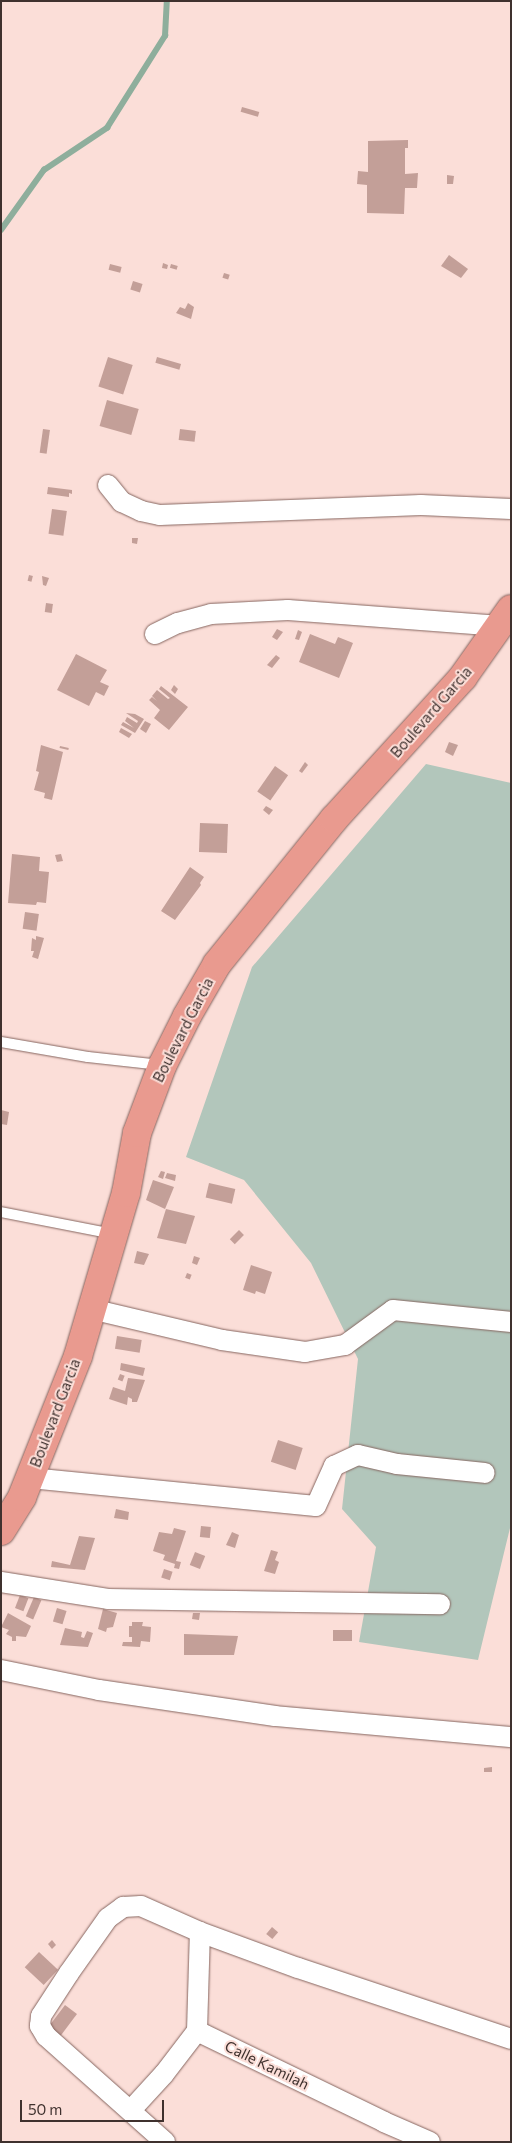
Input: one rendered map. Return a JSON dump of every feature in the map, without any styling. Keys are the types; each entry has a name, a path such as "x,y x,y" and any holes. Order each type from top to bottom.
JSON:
{"main road":[{"name":"Boulevard Garcia","path":"1,1531 22,1496 30,1478 78,1356 126,1193 137,1133 162,1066 217,964 334,820 463,677 506,618"}],"street":[{"path":"108,484 122,502 141,511 160,515 421,505 511,509"},
{"path":"155,634 178,622 212,614 288,610 506,618"},
{"path":"91,1309 222,1340 305,1352 345,1345 393,1310 511,1322"},
{"path":"30,1478 316,1506 334,1466 358,1455 397,1464 485,1474"},
{"path":"1,1582 108,1599 265,1603 440,1604"},
{"path":"1,1670 99,1690 275,1716 511,1736"},
{"path":"165,2142 46,2036 40,2026 41,2016 108,1918 123,1908 141,1906 200,1932 423,2011 511,2039"},
{"path":"131,2110 164,2074 198,2031 200,1932"},
{"name":"Calle Kamilah","path":"198,2031 384,2122 430,2142"}],"lane":[{"path":"1,1042 88,1057 162,1066"},
{"path":"1,1212 114,1234"}],"green space":[{"path":"426,764 511,783 511,1524 478,1660 359,1642 376,1547 342,1509 358,1359 311,1263 244,1180 186,1157 252,967"}],"building":[{"path":"242,107 259,112 258,117 241,112"},
{"path":"408,140 408,148 405,148 405,174 418,173 417,188 405,188 404,214 367,213 367,185 357,184 358,171 368,172 368,141"},
{"path":"447,175 454,176 453,184 447,184"},
{"path":"449,255 468,269 461,278 441,266"},
{"path":"163,263 168,265 167,269 162,268"},
{"path":"110,264 122,267 120,273 109,270"},
{"path":"171,264 178,266 177,270 170,268"},
{"path":"224,273 230,275 228,280 222,278"},
{"path":"133,281 143,284 140,293 130,290"},
{"path":"188,303 194,307 191,319 176,313 180,307 185,309"},
{"path":"108,357 133,365 123,395 98,386"},
{"path":"157,357 181,364 179,370 155,363"},
{"path":"107,400 139,409 131,435 100,426"},
{"path":"43,429 50,430 47,454 40,453"},
{"path":"180,429 196,431 195,442 179,440"},
{"path":"48,487 72,490 72,494 69,493 69,497 47,494"},
{"path":"52,509 67,511 63,536 49,534"},
{"path":"132,538 138,538 137,544 132,543"},
{"path":"29,575 33,576 31,582 28,581"},
{"path":"42,576 49,578 46,586 43,585"},
{"path":"46,603 53,604 52,613 45,612"},
{"path":"277,629 283,632 277,640 272,637"},
{"path":"298,630 302,632 299,640 295,639"},
{"path":"310,634 335,644 338,637 353,643 339,678 299,662"},
{"path":"76,654 107,670 100,682 109,686 104,696 96,692 89,706 57,690"},
{"path":"276,655 280,658 272,668 267,665"},
{"path":"174,685 178,689 175,694 171,690"},
{"path":"161,686 188,707 169,730 154,718 160,710 149,700 152,697 157,701 152,696 157,690 168,699 170,698 159,689"},
{"path":"126,713 135,714 144,719 135,733 121,725 123,722 134,728 125,721 127,717 137,723 138,721"},
{"path":"145,721 151,724 146,733 140,729"},
{"path":"121,728 132,734 129,738 119,732"},
{"path":"449,742 458,745 453,756 445,752"},
{"path":"41,745 63,752 52,800 44,798 45,793 34,790 39,772 36,771"},
{"path":"60,746 69,748 68,750 60,748"},
{"path":"305,762 308,765 302,773 299,771"},
{"path":"275,766 288,775 270,801 257,791"},
{"path":"266,806 273,810 269,815 263,810"},
{"path":"200,823 228,824 227,853 199,852"},
{"path":"12,854 40,857 39,871 49,872 46,903 37,902 36,905 8,903"},
{"path":"61,854 63,861 57,862 55,855"},
{"path":"190,867 204,877 200,883 201,885 175,920 161,911"},
{"path":"25,912 39,914 36,931 23,929"},
{"path":"36,936 44,938 38,959 32,957 34,951 31,951 32,938 36,940"},
{"path":"1,1110 9,1112 7,1125 1,1124"},
{"path":"161,1171 165,1172 163,1179 158,1177"},
{"path":"167,1173 176,1175 175,1181 165,1178"},
{"path":"153,1180 174,1187 165,1209 146,1200"},
{"path":"209,1183 235,1189 232,1204 206,1198"},
{"path":"166,1209 195,1216 186,1244 157,1238"},
{"path":"239,1230 244,1235 235,1244 230,1239"},
{"path":"137,1251 149,1254 144,1265 134,1263"},
{"path":"194,1256 200,1258 197,1265 192,1263"},
{"path":"251,1265 272,1272 265,1294 256,1291 255,1294 243,1290"},
{"path":"187,1273 192,1275 190,1280 185,1278"},
{"path":"117,1336 142,1340 140,1353 115,1349"},
{"path":"121,1363 145,1368 143,1376 120,1370"},
{"path":"120,1374 125,1376 122,1381 118,1380"},
{"path":"128,1378 145,1380 137,1402 132,1402 132,1399 128,1397 127,1405 109,1399 113,1387 125,1391"},
{"path":"278,1440 303,1448 296,1470 271,1462"},
{"path":"116,1509 129,1512 128,1520 114,1518"},
{"path":"201,1526 211,1527 210,1538 200,1537"},
{"path":"174,1528 186,1531 176,1561 181,1562 179,1569 174,1568 175,1564 163,1560 165,1555 153,1551 159,1532 172,1534"},
{"path":"232,1532 239,1535 235,1548 226,1545"},
{"path":"79,1536 95,1538 85,1570 51,1567 52,1561 70,1565"},
{"path":"271,1550 278,1552 275,1560 279,1562 275,1574 264,1571"},
{"path":"195,1552 205,1556 200,1569 190,1565"},
{"path":"164,1569 173,1572 170,1580 161,1578"},
{"path":"20,1595 28,1598 23,1611 15,1608"},
{"path":"34,1597 41,1600 33,1619 26,1616"},
{"path":"57,1608 67,1611 62,1624 53,1621"},
{"path":"103,1609 117,1613 113,1627 107,1628 106,1632 98,1629"},
{"path":"8,1613 31,1626 26,1637 16,1636 16,1641 12,1641 12,1637 6,1634 9,1630 1,1627"},
{"path":"193,1613 200,1613 199,1620 192,1619"},
{"path":"132,1622 143,1622 142,1626 151,1627 150,1642 141,1641 140,1647 122,1646 123,1642 132,1642 132,1637 129,1637 129,1626 132,1626"},
{"path":"65,1628 82,1632 81,1637 84,1638 87,1631 93,1633 88,1647 60,1645"},
{"path":"333,1630 352,1630 352,1641 333,1641"},
{"path":"184,1634 238,1636 234,1655 184,1655"},
{"path":"492,1767 492,1772 484,1772 484,1768"},
{"path":"272,1927 278,1932 272,1939 266,1934"},
{"path":"52,1940 56,1945 52,1949 48,1944"},
{"path":"39,1952 58,1970 44,1985 25,1967"},
{"path":"65,2005 77,2014 58,2039 46,2030"}],"waterway":[{"path":"1,230 44,170 107,128 165,36 167,1"}]}
